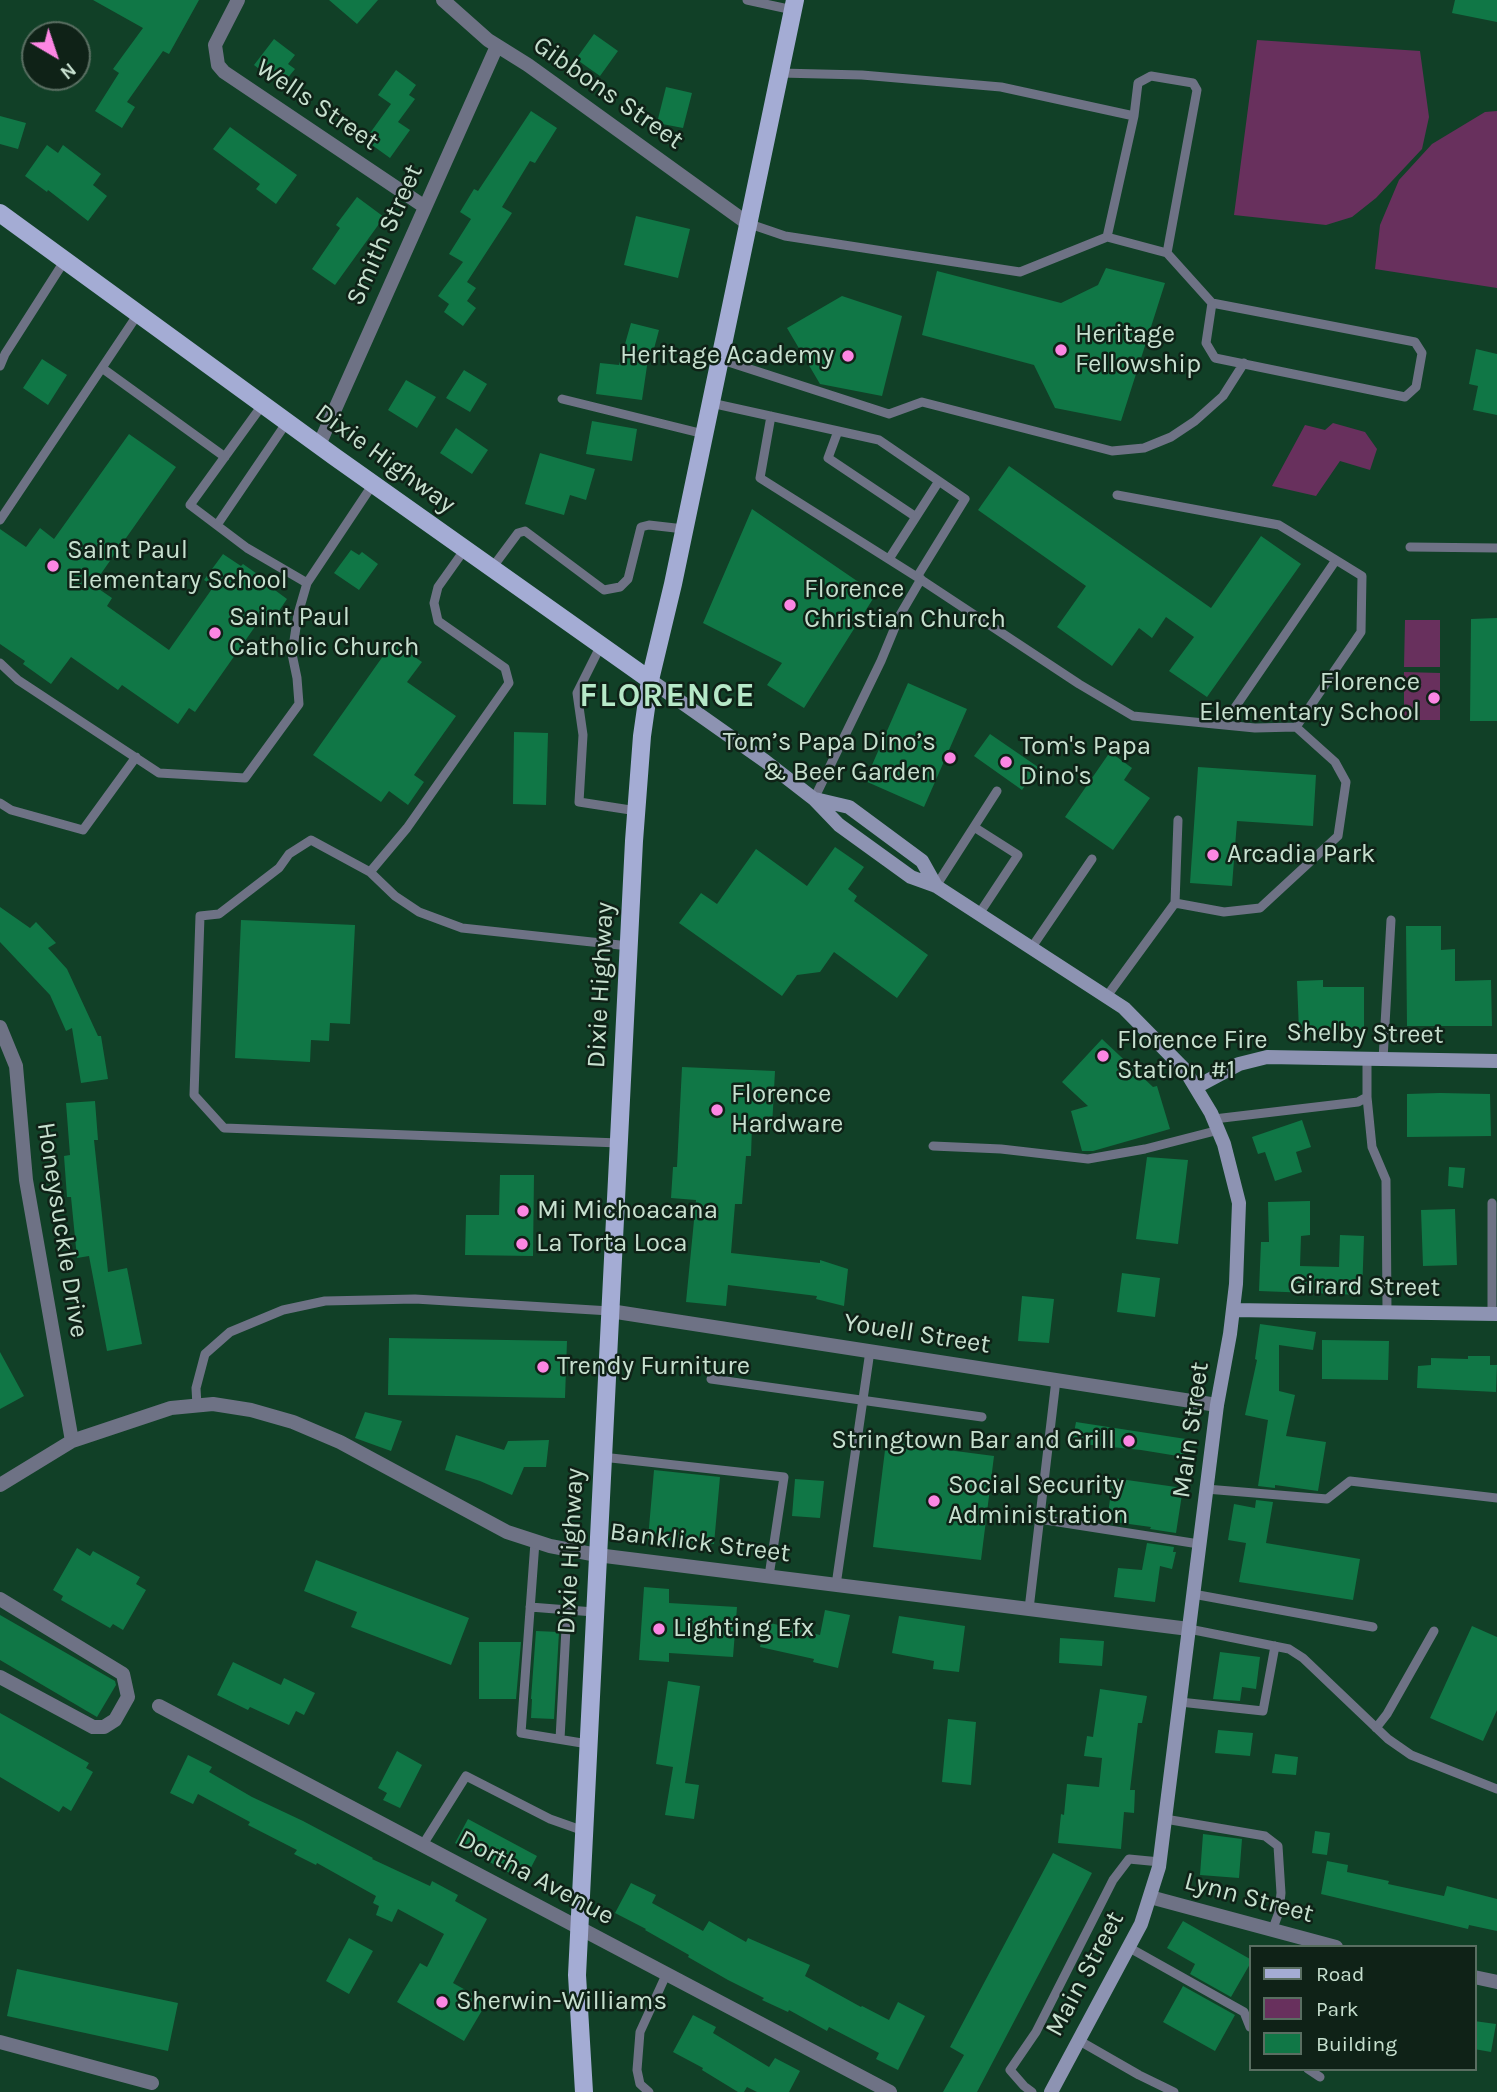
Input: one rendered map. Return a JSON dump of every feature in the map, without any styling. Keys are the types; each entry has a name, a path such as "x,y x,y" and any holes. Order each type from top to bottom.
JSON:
{"main road":[{"path":"650,680 794,5"},
{"name":"Dixie Highway","path":"0,213 373,484 650,680 642,736 629,946 579,1929 577,1975 584,2092"}],"street":[{"name":"Wells Street","path":"238,0 215,45 218,65 224,72 425,207"},
{"name":"Gibbons Street","path":"443,0 497,46 528,65 747,223"},
{"name":"Smith Street","path":"319,445 497,46"},
{"name":"Main Street","path":"650,680 814,799 839,825 911,877 936,886 1107,996 1167,1050 1196,1087 1216,1125 1240,1203 1233,1310 1217,1405 1160,1862 1140,1924 1051,2092"},
{"name":"Main Street","path":"814,799 849,807 922,861 936,886"},
{"name":"Honeysuckle Drive","path":"0,1027 16,1066 26,1180 72,1441"},
{"name":"Shelby Street","path":"1196,1087 1239,1064 1267,1057 1497,1061"},
{"name":"Girard Street","path":"1233,1310 1494,1314"},
{"name":"Youell Street","path":"610,1311 1217,1405"},
{"name":"Banklick Street","path":"0,1485 72,1441 171,1408 213,1404 251,1410 293,1422 340,1442 507,1532 535,1542 597,1555 1189,1629"},
{"path":"0,1599 123,1674 128,1687 128,1697 115,1720 104,1727 93,1727 0,1677"},
{"name":"Dortha Avenue","path":"159,1706 890,2092"},
{"name":"Lynn Street","path":"1150,1896 1327,1945"},
{"path":"1476,1977 1497,1982"},
{"path":"0,2042 152,2083"}],"lane":[{"path":"747,0 794,5"},
{"path":"780,73 862,75 1001,87 1134,116"},
{"path":"1107,237 1139,83 1151,76 1193,83 1197,90 1167,253"},
{"path":"747,223 785,236 1020,272 1107,237 1167,253 1212,303 1415,342 1422,353 1416,387 1405,397 1215,358 1206,343 1212,303"},
{"path":"0,366 65,260"},
{"path":"0,520 138,314"},
{"path":"719,359 890,414 922,402 1112,450 1144,448 1171,437 1195,421 1223,396 1244,363"},
{"path":"102,368 225,457"},
{"path":"562,400 704,434"},
{"path":"710,403 878,440 965,499 900,615 881,661 814,799"},
{"path":"263,404 190,505 247,548 307,583"},
{"path":"771,416 760,478 919,578 1079,684 1133,716 1255,728 1296,727 1335,762 1346,782 1338,836 1260,908 1224,912 1175,903"},
{"path":"217,525 287,422"},
{"path":"838,431 828,458 916,517"},
{"path":"889,559 939,481"},
{"path":"0,663 18,680 159,773 246,778 299,704 292,654 298,614 307,583 373,484"},
{"path":"1117,495 1279,524 1363,576 1361,632 1296,727"},
{"path":"492,568 518,533 525,531 604,590 620,587 628,579 641,527 649,525 684,529"},
{"path":"1410,547 1497,548"},
{"path":"370,872 407,828 509,683 505,668 438,621 434,603 438,587 465,549"},
{"path":"1223,725 1336,560"},
{"path":"601,645 577,694 583,735 579,803 637,811"},
{"path":"0,803 11,810 83,830 136,757"},
{"path":"936,886 997,791"},
{"path":"1107,996 1175,903 1178,820"},
{"path":"974,827 1018,855 979,914"},
{"path":"619,1143 224,1128 194,1096 200,916 219,914 279,868 289,854 312,840 370,872 395,896 419,912 462,928 629,946"},
{"path":"1032,947 1092,859"},
{"path":"1383,1059 1391,920"},
{"path":"1367,1059 1367,1097 1372,1147 1386,1180 1387,1311"},
{"path":"933,1146 1001,1149 1088,1159 1145,1149 1216,1125 1358,1102 1367,1097"},
{"path":"1492,1203 1494,1314"},
{"path":"197,1406 196,1388 205,1354 230,1332 283,1310 325,1301 415,1299 610,1311"},
{"path":"836,1585 870,1351"},
{"path":"711,1379 982,1417"},
{"path":"1028,1609 1056,1380"},
{"path":"603,1457 783,1477 769,1576"},
{"path":"1206,1489 1328,1499 1350,1481 1497,1498"},
{"path":"1040,1519 1199,1544"},
{"path":"535,1542 530,1607 531,1657 521,1733 588,1744"},
{"path":"1193,1594 1373,1627"},
{"path":"530,1607 594,1612"},
{"path":"560,1739 559,1694 567,1610"},
{"path":"1189,1629 1289,1649 1303,1658 1376,1728 1411,1755 1497,1789"},
{"path":"1376,1728 1434,1631"},
{"path":"1180,1702 1263,1711 1275,1646"},
{"path":"422,1846 466,1776 550,1819 584,1831"},
{"path":"1165,1819 1265,1836 1278,1846 1281,1893 1279,1912 1272,1931"},
{"path":"1032,2092 1010,2070 1036,2032 1113,1880 1129,1859 1160,1862"},
{"path":"1128,1947 1244,2012 1248,2023"},
{"path":"649,2092 640,2084 637,2070 640,2032 666,1975"},
{"path":"1078,2040 1172,2091"},
{"path":"1311,2071 1320,2077"}],"green space":[{"path":"1257,40 1420,51 1429,117 1422,149 1376,198 1352,217 1326,225 1234,215"},
{"path":"1497,111 1497,288 1375,269 1380,225 1399,180 1432,144 1485,112"},
{"path":"1333,423 1365,432 1377,449 1370,470 1340,461 1316,496 1272,486 1305,425 1325,430"},
{"path":"1405,620 1440,620 1440,667 1404,667"},
{"path":"1404,672 1440,673 1440,720 1404,720"}],"building":[{"path":"93,0 199,0 169,54 163,51 127,102 135,107 122,128 95,111 119,73 113,69 143,28"},
{"path":"329,0 378,0 357,24"},
{"path":"1455,0 1497,0 1497,22 1452,13"},
{"path":"594,34 618,51 600,76 576,59"},
{"path":"274,39 295,55 288,64 295,69 281,86 254,65"},
{"path":"396,70 416,85 409,95 415,99 398,122 410,130 390,158 365,140 391,104 378,95"},
{"path":"666,87 692,93 683,128 657,123"},
{"path":"531,111 557,128 535,163 530,161 502,207 512,213 467,282 476,288 467,301 476,308 463,326 444,312 449,304 438,296 463,262 449,254 471,219 460,212 474,189 478,191"},
{"path":"0,116 26,123 18,149 0,144"},
{"path":"230,127 297,175 276,204 256,189 260,184 213,149"},
{"path":"47,145 58,153 63,145 101,174 93,185 107,196 88,221 25,176"},
{"path":"357,197 384,217 335,285 312,269 340,228 336,225"},
{"path":"636,216 690,229 678,278 624,265"},
{"name":"Heritage Fellowship","path":"1106,268 1165,283 1121,421 1055,408 1034,365 922,335 937,271 1061,303 1098,285"},
{"name":"Heritage Academy","path":"842,296 902,316 882,396 820,384 787,328"},
{"path":"631,323 659,330 651,360 648,359 642,400 596,394 600,363 619,365"},
{"path":"1476,349 1497,354 1497,415 1473,410 1478,386 1469,384"},
{"path":"42,359 67,375 48,405 23,388"},
{"path":"464,370 487,384 470,412 446,398"},
{"path":"406,380 436,397 417,428 388,410"},
{"path":"592,421 637,429 632,461 586,454"},
{"path":"456,428 488,450 472,474 440,453"},
{"path":"129,434 176,467 93,585 112,598 107,606 169,650 214,586 204,580 223,554 241,566 243,564 287,599 268,627 259,621 195,712 189,708 178,724 122,685 118,690 71,657 51,684 0,644 0,529 26,547 40,528 54,539"},
{"path":"540,453 595,469 586,500 570,495 564,515 525,504"},
{"path":"1009,466 1211,608 1261,536 1301,564 1207,697 1169,671 1194,637 1166,617 1152,638 1139,628 1112,666 1057,627 1086,586 978,510"},
{"name":"Florence Christian Church","path":"752,509 876,594 804,708 767,685 782,663 703,623"},
{"path":"351,550 359,555 362,552 378,564 359,590 334,573"},
{"name":"Florence Elementary School","path":"1497,618 1497,721 1470,721 1471,619"},
{"path":"393,642 422,662 407,682 456,716 414,775 424,782 408,805 389,791 381,802 313,755"},
{"path":"908,683 967,709 924,807 865,781"},
{"path":"514,732 548,733 546,805 513,804"},
{"name":"Tom's Papa Dino's","path":"990,734 1038,767 1022,790 974,756"},
{"path":"1110,752 1132,768 1124,780 1150,798 1113,850 1065,817"},
{"name":"Arcadia Park","path":"1198,767 1316,775 1313,826 1237,821 1232,886 1190,883"},
{"path":"835,847 864,867 848,889 857,896 854,901 928,955 897,998 834,952 820,972 797,975 782,996 679,923 701,893 717,904 756,849 807,886"},
{"path":"0,907 30,928 36,922 56,943 48,948 67,969 98,1036 101,1036 108,1079 81,1083 72,1028 66,1031 50,995 0,942"},
{"path":"241,920 355,925 350,1024 330,1023 329,1041 311,1040 310,1062 235,1058"},
{"path":"1406,926 1441,926 1441,950 1455,949 1455,981 1491,980 1492,1026 1407,1026"},
{"path":"1323,980 1323,987 1364,987 1364,1029 1299,1031 1297,981"},
{"path":"1102,1039 1153,1087 1157,1086 1170,1129 1093,1151 1082,1151 1071,1111 1088,1106 1062,1082"},
{"path":"682,1067 775,1071 772,1127 752,1126 751,1156 746,1156 742,1204 735,1204 731,1253 820,1263 820,1260 848,1269 844,1306 816,1299 817,1296 728,1285 726,1306 686,1302 696,1200 671,1198 673,1167 677,1167"},
{"path":"1407,1094 1490,1094 1491,1136 1407,1137"},
{"path":"95,1101 98,1140 94,1140 108,1272 127,1268 142,1344 107,1351 89,1256 77,1258 71,1197 67,1197 64,1156 70,1155 66,1103"},
{"path":"1302,1120 1311,1147 1296,1152 1302,1172 1275,1181 1265,1152 1258,1154 1252,1137"},
{"path":"1147,1157 1188,1160 1178,1244 1136,1239"},
{"path":"1449,1167 1465,1168 1463,1188 1448,1186"},
{"path":"500,1175 534,1175 533,1256 465,1255 466,1215 499,1215"},
{"path":"1310,1201 1310,1235 1301,1236 1300,1266 1339,1267 1340,1235 1364,1236 1362,1295 1259,1291 1261,1242 1269,1242 1268,1202"},
{"path":"1455,1209 1457,1265 1423,1266 1421,1210"},
{"path":"1122,1273 1160,1278 1155,1317 1117,1312"},
{"path":"1022,1296 1054,1299 1049,1343 1018,1341"},
{"path":"1260,1324 1316,1332 1313,1350 1279,1345 1279,1391 1295,1395 1286,1436 1326,1442 1318,1491 1275,1485 1275,1488 1258,1486 1268,1420 1245,1415 1257,1360"},
{"path":"389,1338 567,1341 565,1398 388,1395"},
{"path":"1322,1340 1389,1341 1388,1380 1322,1379"},
{"path":"0,1352 24,1396 0,1409"},
{"path":"1468,1356 1490,1356 1490,1365 1497,1365 1496,1392 1417,1388 1418,1366 1431,1365 1431,1358 1468,1359"},
{"path":"365,1412 402,1421 391,1451 355,1438"},
{"name":"Stringtown Bar and Grill","path":"1076,1422 1186,1439 1184,1457 1072,1443"},
{"path":"456,1435 504,1450 508,1441 549,1440 546,1467 524,1467 512,1495 445,1470"},
{"name":"Social Security Administration","path":"886,1442 994,1456 981,1560 873,1547"},
{"path":"654,1470 720,1477 714,1544 648,1539"},
{"path":"1113,1478 1183,1488 1176,1533 1107,1521"},
{"path":"795,1479 824,1481 820,1518 792,1516"},
{"path":"1256,1500 1273,1502 1266,1543 1360,1559 1353,1600 1239,1582 1246,1543 1228,1540 1234,1504 1255,1508"},
{"path":"1147,1543 1174,1547 1173,1552 1176,1552 1172,1569 1160,1566 1155,1602 1114,1597 1118,1568 1142,1570"},
{"path":"77,1548 90,1556 93,1551 140,1577 136,1584 146,1590 123,1630 113,1624 110,1628 61,1600 63,1596 53,1590"},
{"path":"316,1560 469,1618 451,1665 351,1627 357,1612 304,1591"},
{"path":"644,1587 669,1589 669,1603 737,1607 733,1657 669,1653 669,1662 639,1660"},
{"path":"825,1610 850,1615 838,1668 813,1662 814,1659 760,1647 766,1622 820,1635"},
{"path":"0,1615 115,1681 116,1685 97,1717 0,1660"},
{"path":"899,1616 965,1626 959,1672 933,1669 934,1661 892,1653"},
{"path":"1472,1626 1497,1637 1497,1710 1483,1741 1430,1718"},
{"path":"536,1631 559,1632 554,1719 531,1718"},
{"path":"1060,1638 1104,1641 1102,1666 1059,1663"},
{"path":"479,1642 521,1642 516,1699 479,1699"},
{"path":"1220,1652 1260,1657 1256,1689 1242,1687 1240,1701 1213,1699"},
{"path":"233,1662 281,1685 284,1678 315,1693 304,1715 296,1711 289,1725 217,1695"},
{"path":"668,1681 700,1686 685,1783 699,1785 694,1819 665,1815 673,1767 656,1764"},
{"path":"1100,1689 1147,1696 1142,1723 1138,1723 1130,1790 1135,1790 1134,1813 1124,1812 1121,1849 1058,1843 1067,1784 1099,1787 1102,1758 1084,1756 1087,1736 1093,1737"},
{"path":"0,1713 89,1763 86,1768 93,1772 71,1811 63,1806 59,1812 0,1777"},
{"path":"948,1719 976,1722 971,1785 942,1782"},
{"path":"1218,1730 1253,1733 1250,1756 1215,1753"},
{"path":"397,1751 422,1765 400,1808 383,1800 387,1793 378,1788"},
{"path":"1275,1754 1298,1757 1296,1775 1272,1773"},
{"path":"188,1755 212,1767 209,1772 252,1797 372,1859 430,1886 432,1881 458,1895 455,1901 487,1919 453,1983 487,2002 464,2041 397,2002 420,1963 427,1967 444,1934 398,1909 392,1922 376,1915 379,1906 373,1903 376,1896 317,1863 316,1865 294,1854 297,1850 248,1825 250,1822 198,1794 193,1804 170,1793"},
{"path":"468,1819 537,1856 524,1881 455,1843"},
{"path":"1315,1831 1330,1833 1327,1855 1312,1853"},
{"path":"1203,1834 1242,1839 1239,1878 1200,1875"},
{"path":"1053,1853 1092,1873 977,2092 943,2092 964,2055 950,2047"},
{"path":"1327,1861 1348,1865 1347,1872 1389,1881 1388,1884 1444,1896 1447,1886 1497,1899 1497,1931 1469,1925 1468,1929 1321,1894"},
{"path":"631,1883 656,1895 652,1903 703,1931 709,1921 746,1942 748,1938 810,1965 805,1976 889,2020 898,2002 925,2016 898,2070 876,2059 879,2053 829,2027 827,2031 789,2010 788,2012 762,2000 764,1998 728,1980 615,1913"},
{"path":"1183,1921 1248,1958 1248,1967 1231,1997 1190,1974 1195,1964 1167,1948"},
{"path":"349,1938 373,1951 349,1994 326,1981"},
{"path":"17,1969 178,2003 168,2051 7,2016"},
{"path":"1183,1986 1235,2015 1215,2051 1163,2022"},
{"path":"693,2015 716,2027 713,2033 769,2067 775,2058 800,2071 789,2092 757,2092 747,2087 744,2092 738,2092 673,2052"},
{"path":"1476,2021 1496,2024 1491,2052 1476,2049"}],"place":[{"name":"Heritage Fellowship","path":"1061,350"},
{"name":"Heritage Academy","path":"848,356"},
{"name":"Saint Paul Elementary School","path":"53,566"},
{"name":"Florence Christian Church","path":"790,605"},
{"name":"Saint Paul Catholic Church","path":"215,633"},
{"name":"Florence Elementary School","path":"1434,698"},
{"name":"Tom’s Papa Dino’s & Beer Garden","path":"950,758"},
{"name":"Tom's Papa Dino's","path":"1006,762"},
{"name":"Arcadia Park","path":"1213,855"},
{"name":"Florence Fire Station #1","path":"1103,1056"},
{"name":"Florence Hardware","path":"717,1110"},
{"name":"Mi Michoacana","path":"523,1211"},
{"name":"La Torta Loca","path":"522,1244"},
{"name":"Trendy Furniture","path":"543,1367"},
{"name":"Stringtown Bar and Grill","path":"1129,1441"},
{"name":"Social Security Administration","path":"934,1501"},
{"name":"Lighting Efx","path":"659,1629"},
{"name":"Sherwin-Williams","path":"442,2002"}],"district":[{"name":"FLORENCE","path":"668,697"}]}
